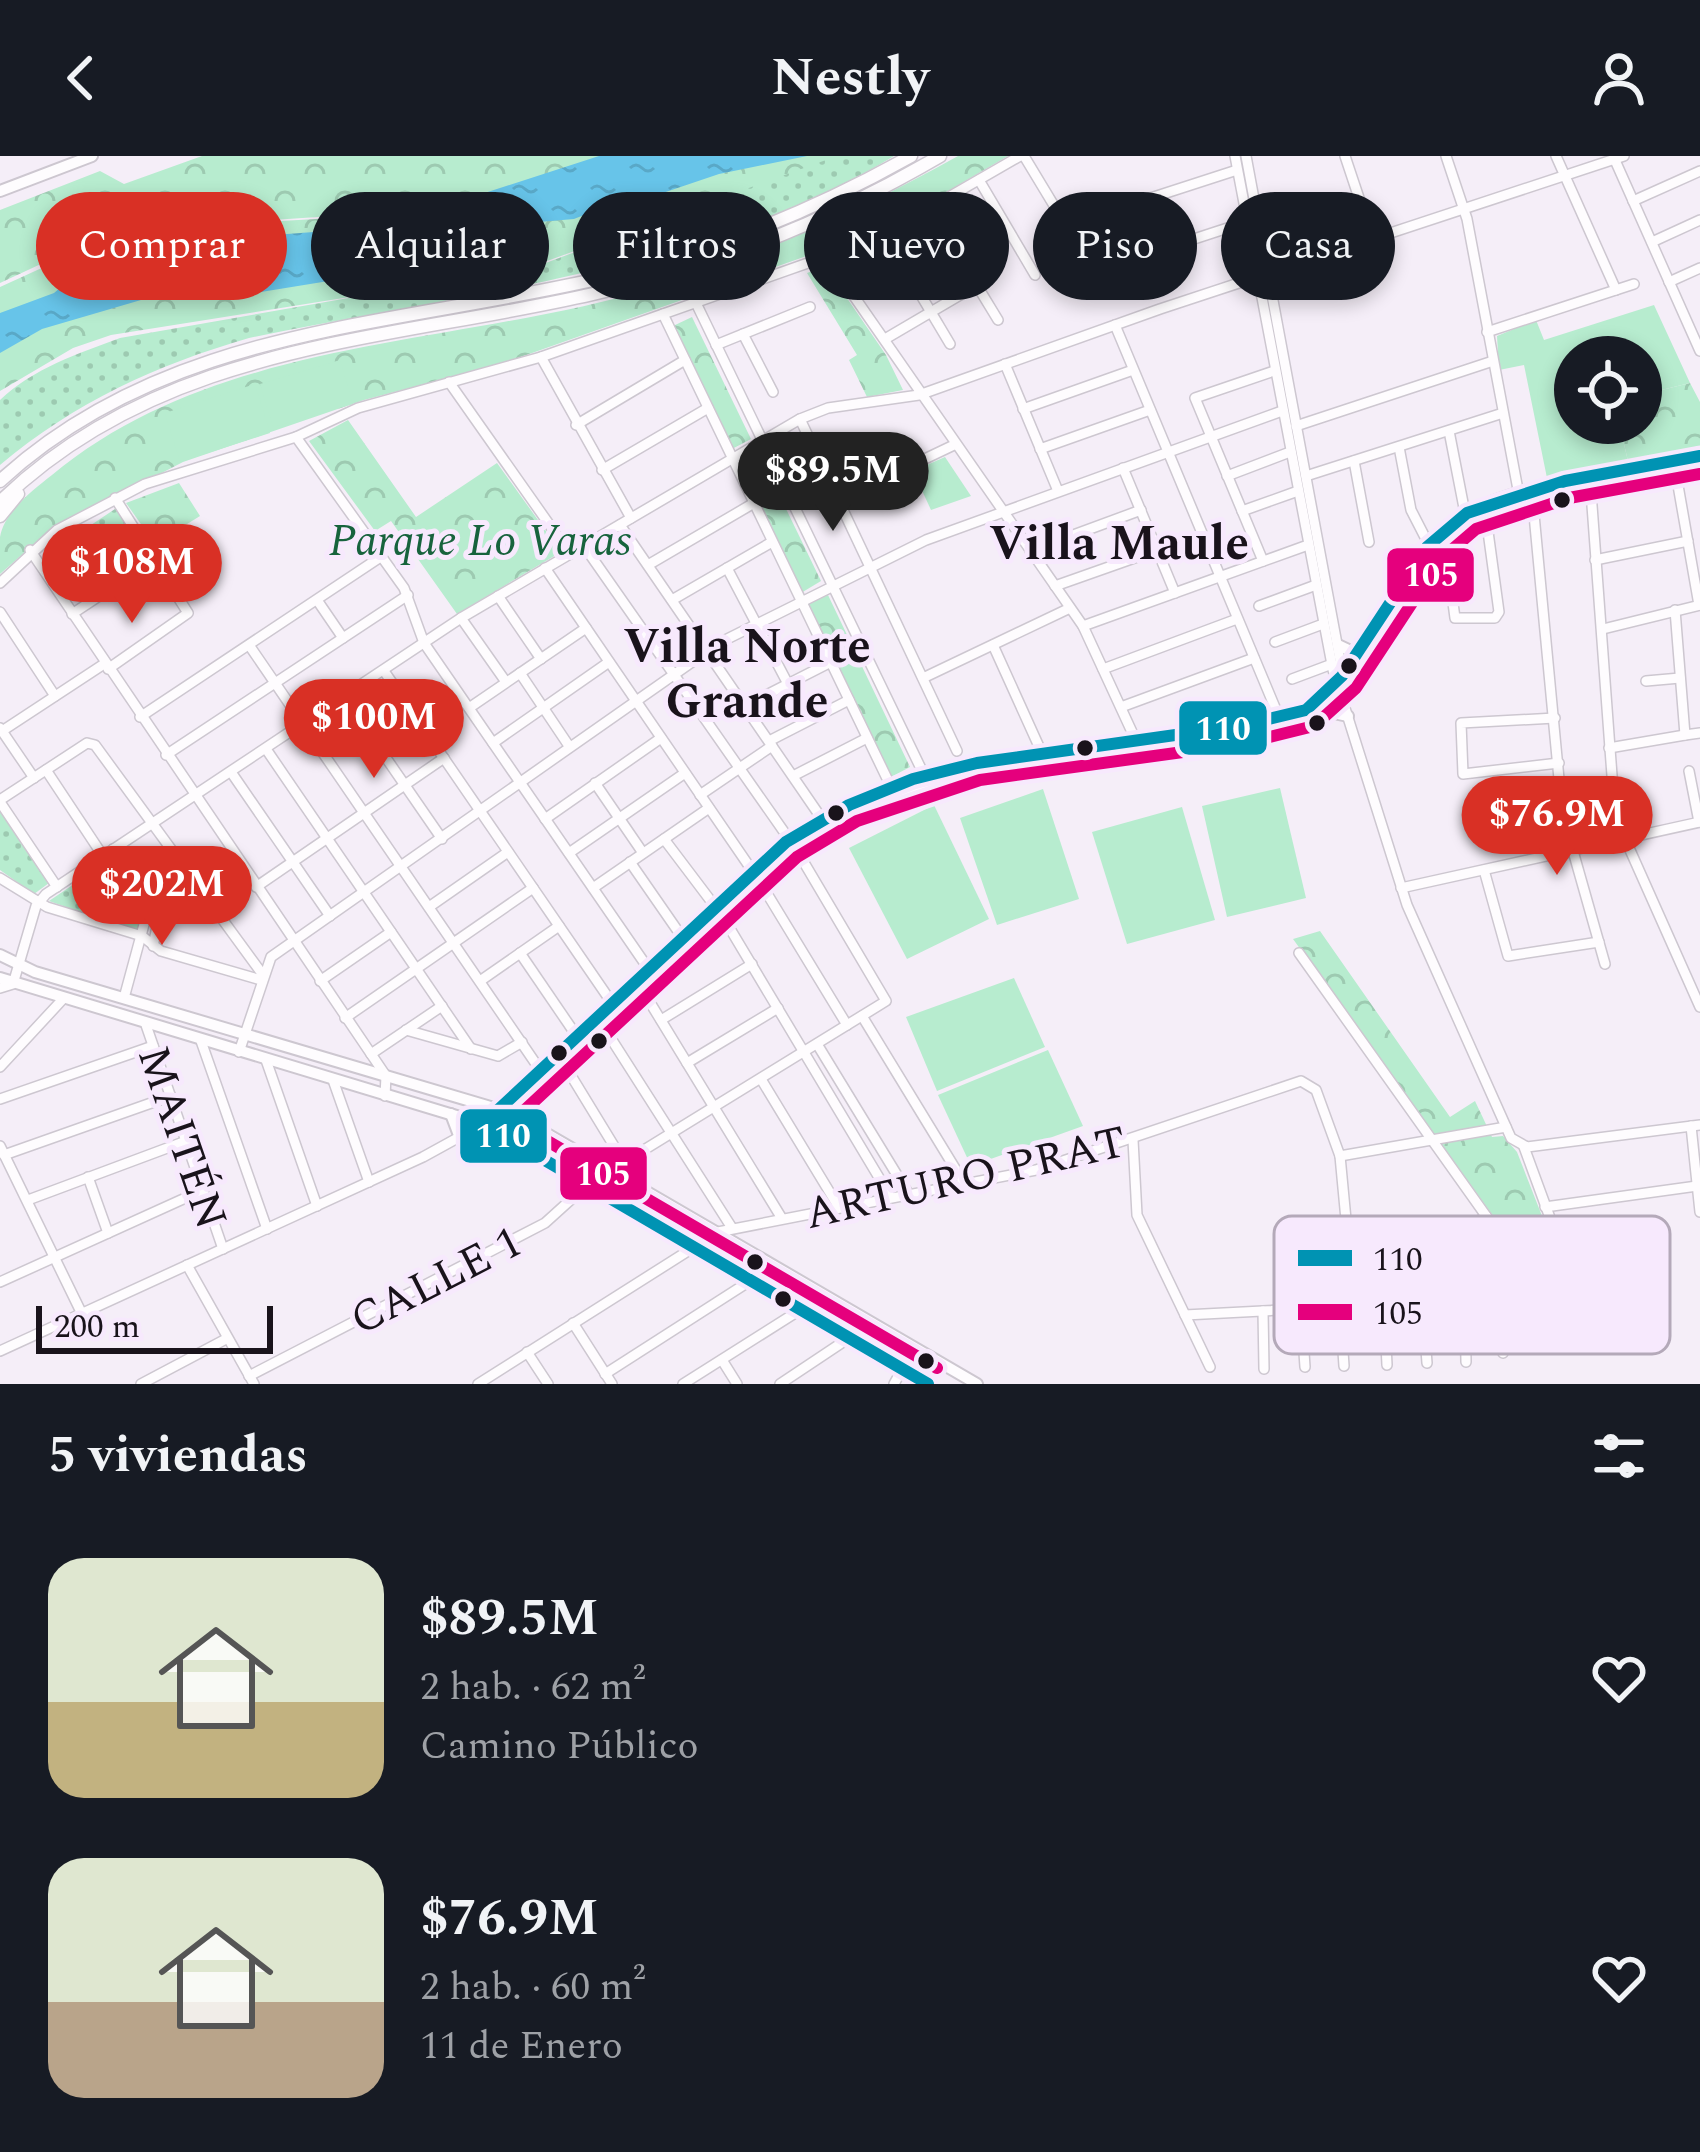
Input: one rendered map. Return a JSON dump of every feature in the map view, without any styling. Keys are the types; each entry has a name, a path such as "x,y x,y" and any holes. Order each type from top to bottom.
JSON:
{"highway":[{"path":"0,481 88,414 206,359 321,330 638,269 780,220 911,156"},
{"path":"0,502 49,458 126,409 199,377 276,355 569,300 668,275 788,232 940,156"},
{"path":"0,516 49,458"}],"main road":[{"path":"0,191 92,156"},
{"path":"1324,711 1338,677 1429,545 1465,514 1519,495 1700,456"},
{"path":"927,780 1311,708 1445,543 1486,517 1700,469"},
{"path":"1337,645 1355,653"},
{"path":"483,1124 498,1108 564,1064 611,1003 652,974 823,819 982,758 1270,730 1324,711 1348,716"},
{"path":"791,845 894,792"},
{"path":"483,1124 511,1113 576,1035 644,991 682,938 718,913"},
{"path":"0,955 124,998 511,1113 977,1384"},
{"path":"0,978 6,986 483,1124 928,1384"},
{"path":"451,1114 460,1138"}],"street":[{"path":"961,192 1022,156 1045,192"},
{"path":"1235,156 1241,192"},
{"path":"1246,156 1251,192"},
{"path":"1346,156 1357,192"},
{"path":"1446,156 1464,210 1519,495"},
{"path":"1556,156 1616,290"},
{"path":"1395,232 1618,157 1700,351"},
{"path":"1169,192 1237,170"},
{"path":"1633,201 1700,171"},
{"path":"979,181 1033,272"},
{"path":"1652,242 1700,220"},
{"path":"0,583 30,550 115,498 181,471 296,436 358,408 541,356 804,264"},
{"path":"1670,282 1700,268"},
{"path":"1487,332 1634,284"},
{"path":"6,986 18,965 38,902 57,887 461,618 762,440 828,408 919,395 1221,290"},
{"path":"857,300 1083,626 1138,744"},
{"path":"924,300 950,344"},
{"path":"885,339 951,300"},
{"path":"986,300 998,320"},
{"path":"1265,300 1274,371 1323,624 1401,888 1549,1216"},
{"path":"1267,300 1306,476 1337,645 1338,677"},
{"path":"696,303 927,780"},
{"path":"716,345 810,307"},
{"path":"663,314 894,792"},
{"path":"1686,320 1700,314"},
{"path":"1114,325 1279,717"},
{"path":"743,334 773,392"},
{"path":"541,356 648,565 823,819"},
{"path":"576,424 685,361"},
{"path":"1296,426 1493,361"},
{"path":"1005,364 1058,491"},
{"path":"1023,409 1133,370"},
{"path":"1263,561 1196,396 1274,371"},
{"path":"449,382 570,554"},
{"path":"602,470 708,408"},
{"path":"1040,448 1150,410"},
{"path":"239,1052 271,957 707,651 870,566 1001,512 1282,411"},
{"path":"1306,476 1503,413"},
{"path":"800,419 957,751"},
{"path":"1449,430 1465,514"},
{"path":"296,436 408,595 424,643 652,974"},
{"path":"889,476 954,445"},
{"path":"1400,446 1414,518 1429,545"},
{"path":"1227,476 1290,452"},
{"path":"1354,461 1369,542"},
{"path":"1123,468 1175,593"},
{"path":"1603,629 1700,605 1676,474"},
{"path":"1242,512 1298,491"},
{"path":"1591,492 1621,842 1700,1007"},
{"path":"34,778 1,730 188,613 115,498"},
{"path":"648,565 754,503"},
{"path":"1533,504 1562,804 1570,852 1605,964"},
{"path":"1030,551 1141,510"},
{"path":"1445,543 1457,620 1497,617 1486,517"},
{"path":"1595,560 1688,541"},
{"path":"672,600 772,542"},
{"path":"1083,626 1308,545"},
{"path":"584,546 791,845"},
{"path":"30,550 386,1076 386,1096"},
{"path":"1054,586 1157,550"},
{"path":"140,717 382,556"},
{"path":"72,614 155,559"},
{"path":"545,568 756,877 847,1025"},
{"path":"728,568 788,684"},
{"path":"1259,606 1316,585"},
{"path":"166,755 408,595"},
{"path":"498,596 542,658"},
{"path":"317,599 343,638"},
{"path":"923,678 1070,608"},
{"path":"1675,610 1685,735"},
{"path":"0,611 56,696"},
{"path":"461,618 506,682"},
{"path":"1103,669 1238,619"},
{"path":"1275,642 1323,624"},
{"path":"469,708 586,628"},
{"path":"249,644 544,1074"},
{"path":"993,645 1041,751"},
{"path":"1121,707 1254,658"},
{"path":"493,743 609,662"},
{"path":"745,706 831,662"},
{"path":"384,670 611,1003"},
{"path":"520,673 569,746"},
{"path":"1292,679 1338,677"},
{"path":"1646,681 1680,678"},
{"path":"344,697 442,839"},
{"path":"700,795 771,743 849,700"},
{"path":"1555,718 1461,723 1463,774 1559,763"},
{"path":"1610,748 1700,733"},
{"path":"545,818 661,738"},
{"path":"793,776 867,738"},
{"path":"57,887 0,801 92,743 262,978"},
{"path":"266,749 471,1048"},
{"path":"256,887 444,758"},
{"path":"46,770 160,919 153,946"},
{"path":"1401,888 1700,822 1689,771"},
{"path":"231,772 330,916"},
{"path":"569,853 685,773"},
{"path":"596,783 643,853"},
{"path":"1522,807 1562,804"},
{"path":"592,888 709,808"},
{"path":"664,838 752,964 890,1196"},
{"name":"CALLE 1","path":"252,1380 544,1223 586,1184 886,1001 791,845"},
{"path":"429,907 508,852"},
{"path":"630,862 682,938"},
{"path":"1484,870 1508,956 1599,942"},
{"path":"0,878 38,902 142,936 153,946 262,978"},
{"path":"345,1018 533,888"},
{"path":"124,998 147,900"},
{"path":"480,981 559,926"},
{"path":"320,981 391,932"},
{"path":"520,953 576,1035"},
{"path":"1299,953 1486,1216"},
{"path":"661,1020 752,964"},
{"path":"644,991 782,1217"},
{"path":"0,1067 62,1000"},
{"path":"371,1054 442,1006"},
{"path":"687,1063 778,1009"},
{"path":"862,1016 964,1183"},
{"path":"600,1022 732,1228"},
{"name":"MAITÉN","path":"146,1025 223,1249"},
{"path":"406,1030 501,1056 522,1042"},
{"path":"201,1041 267,1229"},
{"path":"817,1044 908,1193"},
{"path":"0,1099 153,1046"},
{"path":"266,1060 317,1206"},
{"path":"564,1064 625,1164"},
{"path":"761,1079 838,1206"},
{"path":"333,1080 369,1182"},
{"name":"ARTURO PRAT","path":"483,1383 692,1247 732,1228 1036,1170 1306,1081 1316,1090 1340,1156"},
{"path":"82,1314 2,1151 171,1096"},
{"path":"0,1352 369,1182 483,1124"},
{"path":"1521,1146 1695,1126 1700,1212"},
{"path":"1346,1216 1340,1156 1506,1127"},
{"path":"1133,1140 1137,1215 1210,1367"},
{"path":"28,1200 186,1141"},
{"path":"88,1178 108,1233"},
{"path":"1546,1207 1697,1186"},
{"path":"0,1268 3,1281 203,1190"},
{"path":"187,1265 252,1380"},
{"path":"573,1323 609,1379 750,1281"},
{"path":"683,1384 800,1310"},
{"path":"1185,1315 1274,1310"},
{"path":"1262,1311 1264,1369"},
{"path":"780,1384 849,1338"},
{"path":"141,1384 226,1339"},
{"path":"894,1384 914,1348"},
{"path":"527,1352 548,1384"},
{"path":"1304,1354 1305,1367"},
{"path":"1343,1354 1344,1366"},
{"path":"1386,1354 1387,1365"},
{"path":"1426,1354 1426,1364"},
{"path":"1466,1354 1466,1362"},
{"path":"722,1360 737,1384"}],"green space":[{"path":"202,156 837,156 738,192 573,192 573,252 549,260 549,192 311,192 311,217 287,219 287,192 46,192 100,171 124,184"},
{"path":"831,156 894,156 826,192 804,192 804,201 780,211 780,192 735,192"},
{"path":"958,156 1008,156 946,192 891,192"},
{"path":"36,196 36,266 0,283 0,210"},
{"path":"311,219 311,300 331,300 111,335 73,348 0,391 0,287 36,271 36,300 287,300 287,221"},
{"path":"804,232 804,257 780,265 780,242"},
{"path":"573,253 573,275 549,280 549,262"},
{"path":"337,300 450,300 249,338 149,373 57,422 0,465 0,400 42,371 120,338"},
{"path":"607,300 682,300 504,363 364,400 183,462 49,531 0,574 3,528 28,495 118,429 190,395 342,351"},
{"path":"823,300 848,300 886,355 903,390 867,397 849,360 857,355"},
{"path":"1654,305 1690,383 1662,390 1662,336 1557,336"},
{"path":"692,317 751,439 732,449 673,326"},
{"path":"1536,320 1544,340 1554,337 1554,444 1624,444 1628,461 1547,478 1524,365 1499,370 1497,336"},
{"path":"340,360 353,404 273,427 260,384"},
{"path":"1690,383 1700,402 1700,446 1628,461 1624,444 1662,444 1662,390"},
{"path":"255,384 270,433 180,462 165,413"},
{"name":"Parque Lo Varas","path":"348,420 416,517 497,463 561,552 457,614 391,521 375,531 309,441"},
{"path":"758,451 821,581 801,593 738,461"},
{"path":"945,457 971,496 931,510 913,471"},
{"path":"179,483 200,516 155,544 126,503"},
{"path":"118,507 147,552 118,576 88,527"},
{"path":"828,595 910,767 891,777 806,605"},
{"path":"1280,788 1306,898 1227,917 1202,806"},
{"path":"1043,789 1079,899 997,925 960,818"},
{"path":"934,805 989,919 907,959 849,848"},
{"path":"1182,807 1215,920 1127,944 1092,832"},
{"path":"0,810 49,883 34,894 0,870"},
{"path":"114,857 145,903 140,933 49,901"},
{"path":"1320,931 1450,1117 1475,1101 1492,1137 1503,1136 1517,1152 1542,1216 1493,1216 1293,939"},
{"path":"1014,978 1045,1047 937,1091 906,1017"},
{"path":"1048,1050 1083,1126 971,1166 938,1095"},
{"path":"722,1241 907,1352 901,1362 706,1249"}],"water":[{"path":"599,156 807,156 719,174 666,192 573,192 573,219 549,221 549,192 488,192"},
{"path":"311,232 311,284 287,288 287,234"},
{"path":"36,300 141,300 42,329 0,353 0,313"}],"transit line":[{"name":"110","path":"928,1384 483,1124 786,842 849,805 913,779 977,763 1239,726 1306,710 1342,676 1427,547 1467,513 1565,481 1700,456"},
{"name":"105","path":"937,1368 513,1121 797,857 857,821 980,780 1241,744 1314,726 1356,688 1441,559 1476,529 1569,498 1700,474"}],"district":[{"name":"Villa Maule","path":"1119,542"},
{"name":"Villa Norte Grande","path":"747,672"}]}
